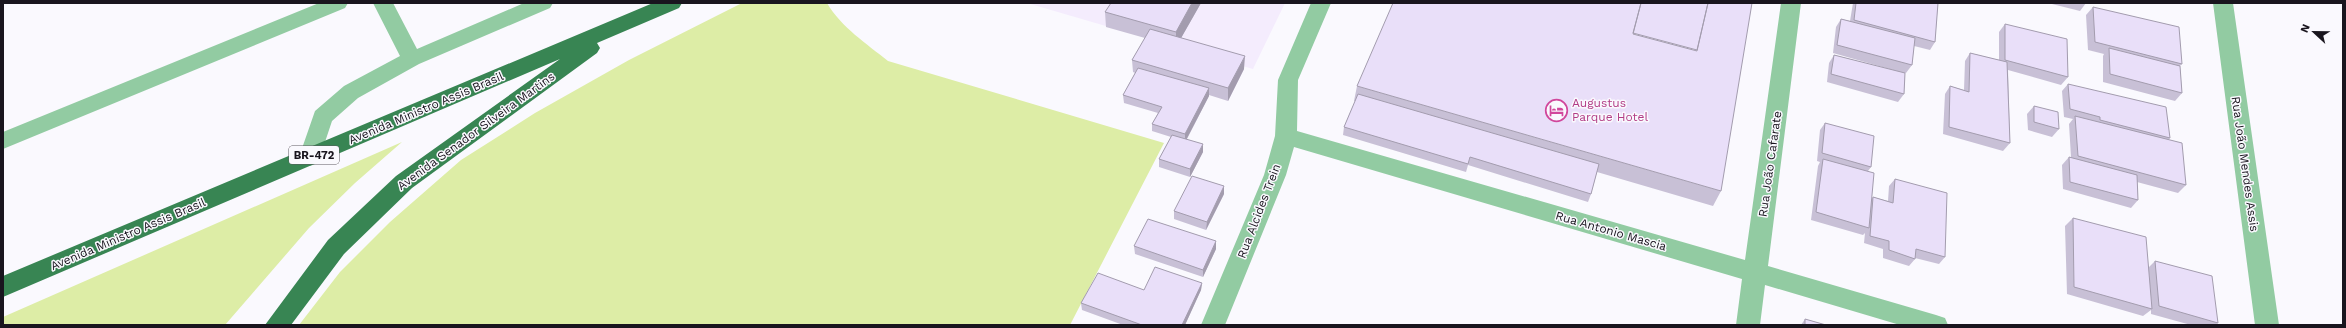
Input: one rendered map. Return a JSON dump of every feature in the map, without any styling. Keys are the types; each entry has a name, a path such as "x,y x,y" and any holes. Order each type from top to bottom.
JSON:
{"highway":[{"name":"Avenida Ministro Assis Brasil","path":"3,287 672,3"},
{"name":"Avenida Senador Silveira Martins","path":"277,325 336,247 404,182 626,23"}],"street":[{"path":"3,141 338,3"},
{"path":"383,3 412,59"},
{"path":"310,157 323,117 351,92 412,59 543,3"},
{"name":"Rua Alcides Trein","path":"1213,325 1273,181 1286,136 1288,80 1321,3"},
{"name":"Rua João Cafarate","path":"1748,325 1791,3"},
{"name":"Rua João Mendes Assis","path":"2223,3 2267,325"},
{"name":"Rua Antonio Mascia","path":"1286,136 1755,274 1936,325"}],"shaded area":[{"path":"1027,3 1285,3 1253,69"}],"green space":[{"path":"742,3 827,3 839,20 863,42 888,61 1164,143 1070,325 299,325 340,272 390,222 461,160 535,113 629,60"},
{"path":"402,142 355,183 309,228 225,325 3,325 3,317"}],"building":[{"path":"1111,3 1192,3 1176,32 1105,12"},
{"name":"Augustus Parque Hotel","path":"1393,3 1641,3 1633,34 1697,51 1708,3 1752,3 1721,191 1357,86"},
{"path":"1641,3 1708,3 1697,50 1633,33"},
{"path":"1856,3 1938,3 1935,42 1854,20"},
{"path":"2093,7 2179,27 2182,64 2095,42"},
{"path":"1841,19 1915,38 1912,65 1837,45"},
{"path":"2005,24 2067,39 2068,77 2005,60"},
{"path":"1150,29 1245,56 1228,88 1132,60"},
{"path":"2109,48 2180,66 2182,93 2110,74"},
{"path":"1970,53 2007,62 2010,143 1949,127 1950,86 1969,92"},
{"path":"1834,55 1905,73 1904,94 1831,74"},
{"path":"1138,68 1209,88 1185,134 1152,124 1162,107 1123,95"},
{"path":"2068,84 2166,107 2170,138 2100,120 2100,117 2070,109"},
{"path":"1358,94 1599,164 1591,194 1470,157 1468,164 1344,127"},
{"path":"2034,106 2058,112 2059,129 2034,122"},
{"path":"2075,116 2182,143 2186,185 2078,156"},
{"path":"1825,123 1874,136 1871,167 1822,153"},
{"path":"1172,135 1203,144 1190,169 1159,159"},
{"path":"2069,157 2137,175 2138,200 2070,182"},
{"path":"1823,159 1874,173 1869,228 1816,212"},
{"path":"1192,176 1224,186 1207,222 1174,211"},
{"path":"1895,179 1947,193 1945,257 1916,249 1915,259 1889,250 1889,241 1870,236 1873,197 1893,203"},
{"path":"2073,218 2146,237 2152,309 2074,287"},
{"path":"1148,219 1216,241 1203,270 1134,246"},
{"path":"2155,261 2212,276 2218,323 2159,306"},
{"path":"1155,267 1202,283 1182,325 1142,325 1081,303 1098,273 1144,290"},
{"path":"1805,319 1826,325 1805,325"}],"place":[{"name":"Augustus Parque Hotel","path":"1556,110"}]}
